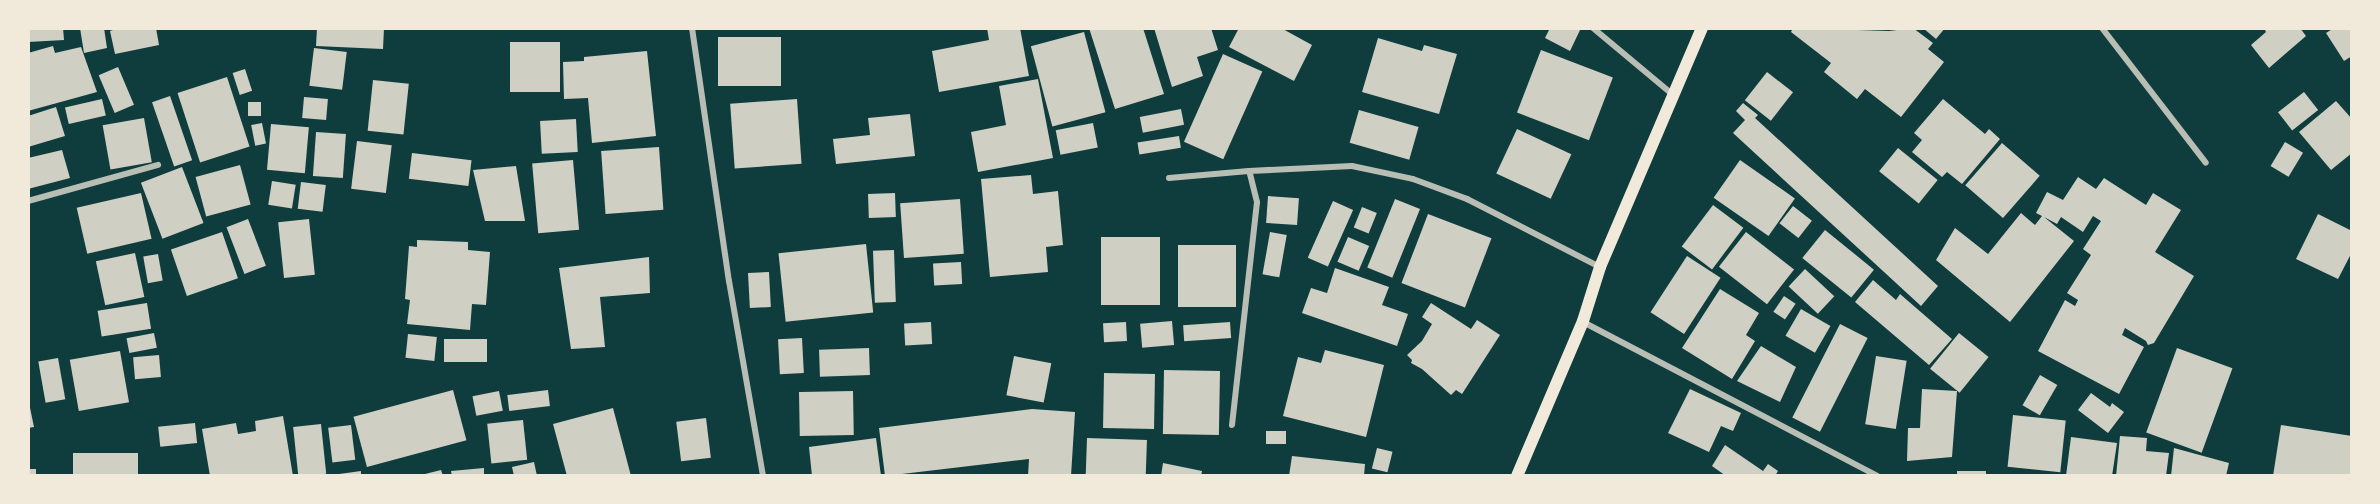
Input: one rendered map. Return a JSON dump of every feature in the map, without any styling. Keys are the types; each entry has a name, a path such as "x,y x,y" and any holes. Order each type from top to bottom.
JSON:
{"main road":[{"path":"1517,476 1583,321 1600,267 1702,28"}],"street":[{"path":"692,28 729,281 763,476"},
{"path":"1593,28 1672,94"},
{"path":"2102,28 2206,163"},
{"path":"28,201 158,165"},
{"path":"1169,178 1352,166 1413,179 1467,200 1600,267"},
{"path":"1232,424 1257,202 1249,171"},
{"path":"1583,321 1877,476"}],"building":[{"path":"28,28 63,28 64,40 28,42"},
{"path":"80,28 104,28 107,48 84,53"},
{"path":"119,28 156,28 159,45 115,54 110,31"},
{"path":"317,28 384,28 383,49 316,46"},
{"path":"987,28 1020,28 1029,76 939,92 932,51 989,40"},
{"path":"1089,28 1143,28 1164,94 1115,109"},
{"path":"1154,28 1211,28 1218,50 1197,57 1203,76 1172,87"},
{"path":"1239,28 1281,28 1312,45 1294,81 1229,47"},
{"path":"1550,28 1581,28 1570,51 1545,38"},
{"path":"1793,28 1889,31 1913,28 1933,43 1928,49 1944,62 1901,117 1865,89 1857,99 1824,72 1831,63 1791,32"},
{"path":"1923,28 1945,28 1936,39"},
{"path":"2264,28 2300,28 2306,36 2269,68 2251,45 2266,32"},
{"path":"2334,28 2352,28 2352,56 2344,61 2326,33"},
{"path":"1084,32 1105,112 1052,126 1031,46"},
{"path":"718,37 781,37 781,86 718,86"},
{"path":"1378,38 1422,51 1424,45 1457,54 1439,114 1362,92"},
{"path":"510,42 560,42 560,92 510,92"},
{"path":"53,46 55,53 81,47 97,92 28,111 28,53"},
{"path":"314,48 347,52 342,90 309,86"},
{"path":"1541,50 1613,78 1589,140 1517,113"},
{"path":"647,51 656,136 592,143 588,98 564,99 563,62 584,61 584,57"},
{"path":"1223,54 1262,71 1223,159 1184,142"},
{"path":"118,67 134,105 115,113 99,75"},
{"path":"245,69 252,91 240,95 233,73"},
{"path":"1767,72 1793,92 1771,121 1745,100"},
{"path":"227,77 250,146 200,162 178,93"},
{"path":"1038,79 1053,158 978,172 971,132 1006,125 999,86"},
{"path":"373,80 409,84 403,134 368,131"},
{"path":"2304,92 2318,110 2292,130 2278,112"},
{"path":"170,96 192,160 174,166 152,102"},
{"path":"304,97 328,99 326,120 302,118"},
{"path":"102,99 106,116 69,124 65,108"},
{"path":"797,99 802,164 735,169 730,104"},
{"path":"1943,99 1985,134 1989,129 2000,139 1962,184 1947,172 1942,177 1912,152 1922,140 1914,133"},
{"path":"2336,101 2352,119 2352,153 2331,170 2299,132"},
{"path":"248,102 261,102 261,116 248,116"},
{"path":"1743,103 1758,115 1755,118 1938,286 1921,306 1733,133 1745,120 1736,111"},
{"path":"56,107 65,136 28,147 28,116"},
{"path":"1181,109 1184,125 1143,133 1140,117"},
{"path":"1359,110 1419,127 1409,160 1350,143"},
{"path":"910,114 915,156 836,164 833,139 870,135 868,118"},
{"path":"144,118 152,162 110,170 103,125"},
{"path":"576,119 578,152 542,154 540,121"},
{"path":"262,123 266,144 255,146 251,125"},
{"path":"1093,123 1098,148 1060,155 1056,130"},
{"path":"271,124 309,127 305,173 267,170"},
{"path":"1517,129 1571,154 1551,199 1496,173"},
{"path":"316,132 346,134 343,178 313,176"},
{"path":"1179,136 1181,148 1139,154 1138,143"},
{"path":"357,141 392,145 386,193 351,189"},
{"path":"2285,142 2303,153 2289,177 2271,166"},
{"path":"2002,143 2040,176 2003,218 1965,185"},
{"path":"659,147 663,210 606,214 601,151"},
{"path":"1898,148 1938,180 1919,203 1879,171"},
{"path":"62,150 70,178 28,189 28,158"},
{"path":"412,153 472,160 468,186 409,179"},
{"path":"573,160 579,230 538,233 532,164"},
{"path":"1740,160 1795,198 1768,236 1714,198"},
{"path":"240,165 251,205 206,217 196,177"},
{"path":"516,166 525,221 485,221 473,170"},
{"path":"182,167 204,223 162,239 141,183"},
{"path":"1031,175 1033,194 1058,191 1063,245 1046,247 1048,272 990,277 981,179"},
{"path":"2078,177 2096,189 2104,178 2146,205 2153,193 2181,210 2155,252 2194,276 2154,343 2148,345 2146,341 2125,328 2122,335 2144,347 2119,394 2038,351 2065,300 2075,306 2078,300 2067,293 2091,255 2083,249 2101,221 2093,216 2083,232 2061,217 2057,224 2044,217 2074,241 2010,322 1936,260 1955,228 1988,254 2021,213 2035,225 2042,216 2036,213 2047,192 2063,200"},
{"path":"272,181 296,185 292,208 268,205"},
{"path":"301,182 326,185 323,212 298,209"},
{"path":"141,193 152,239 87,254 77,208"},
{"path":"895,193 896,217 869,218 868,194"},
{"path":"1268,196 1299,198 1297,225 1266,223"},
{"path":"960,199 964,254 904,258 900,203"},
{"path":"1395,199 1420,209 1392,278 1367,268"},
{"path":"1333,201 1353,210 1328,267 1308,258"},
{"path":"1713,205 1743,228 1712,269 1682,247"},
{"path":"1793,206 1812,221 1798,238 1779,223"},
{"path":"1362,207 1377,213 1369,233 1354,227"},
{"path":"1428,214 1491,238 1465,307 1401,283"},
{"path":"2318,214 2352,231 2352,252 2338,279 2296,259"},
{"path":"248,219 266,266 244,274 227,227"},
{"path":"309,219 315,275 284,278 278,222"},
{"path":"1825,230 1874,270 1851,298 1802,258"},
{"path":"222,232 238,278 187,296 171,250"},
{"path":"1270,232 1287,235 1279,277 1263,274"},
{"path":"1746,232 1794,270 1767,304 1719,267"},
{"path":"1101,237 1160,237 1160,305 1101,305"},
{"path":"1348,237 1369,246 1359,271 1337,262"},
{"path":"417,240 468,242 468,250 490,252 486,305 472,304 470,330 407,324 410,300 405,299 409,246 417,247"},
{"path":"866,244 873,313 786,322 778,253"},
{"path":"1178,245 1236,245 1236,307 1178,307"},
{"path":"894,250 896,302 875,303 873,251"},
{"path":"135,253 144,297 105,305 96,261"},
{"path":"158,254 163,281 148,283 143,257"},
{"path":"1687,256 1721,278 1684,334 1651,312"},
{"path":"649,257 650,293 600,297 605,347 571,349 559,268"},
{"path":"961,262 962,284 934,285 933,263"},
{"path":"1335,268 1389,287 1382,305 1408,314 1397,346 1302,313 1311,288 1327,293"},
{"path":"1805,269 1834,296 1818,314 1789,287"},
{"path":"769,272 771,307 750,308 748,273"},
{"path":"1873,280 1896,300 1900,294 1952,339 1929,365 1855,302"},
{"path":"1720,289 1759,313 1746,335 1755,341 1732,379 1682,348"},
{"path":"1784,296 1796,304 1785,320 1773,312"},
{"path":"147,303 151,329 102,337 98,311"},
{"path":"1431,303 1471,329 1477,320 1500,335 1462,394 1456,390 1451,395 1422,369 1411,363 1412,360 1407,355 1422,341 1432,324 1422,317"},
{"path":"1801,309 1830,326 1815,353 1786,336"},
{"path":"1172,321 1174,345 1142,348 1140,324"},
{"path":"931,322 932,344 905,345 904,323"},
{"path":"1126,322 1127,341 1104,342 1103,323"},
{"path":"1230,322 1231,338 1184,341 1183,325"},
{"path":"1840,324 1868,338 1820,432 1792,418"},
{"path":"154,333 157,348 129,353 127,338"},
{"path":"1959,333 1989,357 1960,393 1930,369"},
{"path":"408,334 437,337 434,361 405,358"},
{"path":"802,338 804,373 780,374 778,339"},
{"path":"444,339 487,339 487,362 444,362"},
{"path":"1761,346 1796,367 1780,402 1737,381"},
{"path":"869,348 870,375 820,377 819,350"},
{"path":"2177,348 2232,368 2202,453 2146,433"},
{"path":"1325,350 1384,365 1366,437 1283,416 1298,357 1321,363"},
{"path":"120,351 129,402 79,411 70,360"},
{"path":"159,355 161,377 135,379 133,357"},
{"path":"1014,356 1051,363 1044,403 1006,395"},
{"path":"1876,356 1907,361 1896,429 1865,424"},
{"path":"58,358 65,399 46,403 38,361"},
{"path":"1164,370 1220,371 1219,435 1163,434"},
{"path":"1104,373 1155,374 1154,429 1103,428"},
{"path":"2040,375 2057,385 2040,415 2022,405"},
{"path":"1690,389 1741,413 1733,431 1721,426 1709,452 1668,433"},
{"path":"1922,389 1957,391 1952,457 1907,461 1908,428 1920,428"},
{"path":"453,390 466,440 367,467 354,417"},
{"path":"548,390 550,406 509,411 507,395"},
{"path":"499,391 503,411 476,416 472,396"},
{"path":"853,391 854,435 800,436 799,392"},
{"path":"2091,393 2110,407 2112,403 2124,412 2108,433 2078,410"},
{"path":"28,398 34,427 28,428"},
{"path":"613,408 631,476 567,476 553,424"},
{"path":"1032,409 1075,412 1071,476 1028,476 1029,459 885,476 879,428"},
{"path":"2013,415 2066,421 2060,472 2008,467"},
{"path":"283,416 293,476 210,476 202,429 236,423 238,434 256,431 255,421"},
{"path":"706,418 711,458 681,461 676,422"},
{"path":"523,420 527,460 491,464 487,424"},
{"path":"195,423 197,443 160,447 158,427"},
{"path":"321,424 326,474 298,476 293,427"},
{"path":"351,425 355,460 332,463 328,428"},
{"path":"2281,425 2352,436 2352,476 2273,476"},
{"path":"1266,431 1286,431 1286,444 1266,444"},
{"path":"2120,436 2147,438 2146,451 2169,453 2166,476 2116,476"},
{"path":"2071,437 2117,443 2112,476 2066,476"},
{"path":"876,438 881,476 812,476 809,447"},
{"path":"1087,438 1147,440 1146,476 1086,476"},
{"path":"1725,445 1763,471 1768,464 1778,471 1775,476 1726,476 1712,466"},
{"path":"1377,448 1393,452 1387,472 1372,468"},
{"path":"2174,448 2229,463 2226,476 2171,476"},
{"path":"73,453 138,453 138,476 73,476"},
{"path":"1292,456 1365,464 1364,476 1289,476"},
{"path":"534,462 537,476 514,476 512,467"},
{"path":"1163,463 1202,471 1201,476 1161,476"},
{"path":"484,468 484,476 452,476 451,471"},
{"path":"28,469 36,469 36,476 28,476"},
{"path":"441,470 443,476 421,476 421,475"},
{"path":"361,471 361,476 339,476 339,474"},
{"path":"1957,471 1986,471 1986,476 1957,476"}]}
